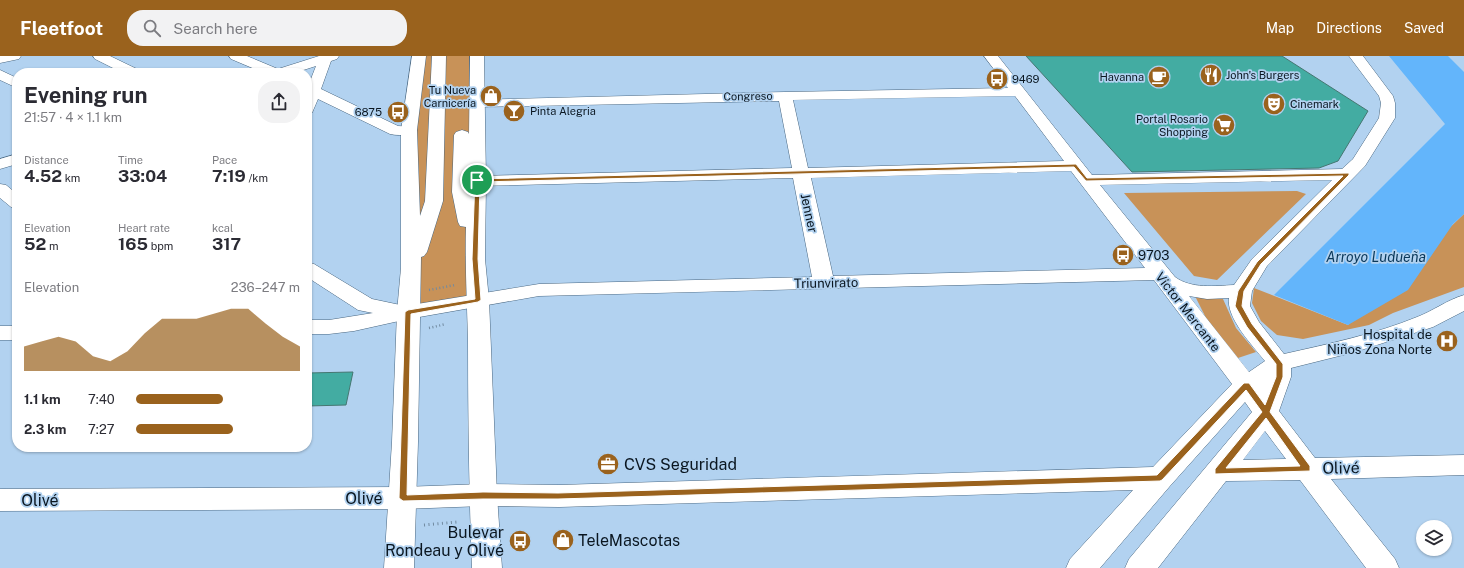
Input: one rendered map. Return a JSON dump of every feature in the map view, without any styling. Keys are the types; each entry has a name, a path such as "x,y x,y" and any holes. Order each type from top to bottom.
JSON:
{"street":[{"path":"0,59 14,56"},
{"path":"100,56 124,68"},
{"path":"236,56 264,68"},
{"path":"399,568 416,321 412,268 409,130 419,56"},
{"path":"412,268 434,201 439,56"},
{"name":"Víctor Mercante","path":"991,56 1246,385 1307,468 1384,568"},
{"path":"1279,370 1249,325 1239,306 1241,291 1259,263 1359,162 1388,118 1388,103 1386,96 1356,56"},
{"path":"296,68 328,57"},
{"path":"312,88 328,57"},
{"path":"469,58 477,103 475,259 478,300 483,495 487,568"},
{"path":"469,58 461,192 475,259"},
{"path":"0,74 12,81"},
{"path":"413,102 438,78"},
{"path":"312,90 396,131 409,130"},
{"name":"Congreso","path":"477,103 1019,92"},
{"name":"Jenner","path":"785,96 824,283"},
{"path":"0,164 12,160"},
{"path":"477,180 1076,166"},
{"path":"1086,180 1347,174"},
{"path":"0,189 12,199"},
{"path":"312,271 366,305 416,321"},
{"path":"1159,274 1172,285 1193,290 1219,293 1241,291"},
{"name":"Triunvirato","path":"312,327 416,321 478,300 539,290 1159,274"},
{"path":"1081,568 1160,478 1246,385 1320,353 1347,347 1425,322 1464,302"},
{"path":"354,324 362,318 367,311 366,305"},
{"path":"1249,325 1267,339 1293,350 1320,353"},
{"path":"0,333 12,333"},
{"path":"1140,568 1266,412 1279,370"},
{"name":"Olivé","path":"1218,472 1307,468 1464,465"},
{"name":"Olivé","path":"0,500 403,498 483,495 558,496 1160,478"}],"path":[{"path":"429,290 454,285"},
{"path":"416,321 446,324"},
{"path":"422,526 457,522"}],"shaded area":[{"path":"419,56 477,56 478,300 408,312"},
{"path":"1297,191 1306,194 1217,280 1194,276 1124,193"},
{"path":"1464,214 1464,287 1393,313 1369,325 1303,339 1277,335 1261,321 1252,303 1254,288 1348,325"},
{"path":"1195,296 1223,299 1236,328 1256,352 1238,358 1206,318"}],"water":[{"name":"Arroyo Ludueña","path":"1389,56 1448,56 1464,72 1464,214 1453,224 1408,290 1348,325 1274,295 1445,124"}],"building":[{"name":"Portal Rosario Shopping","path":"1026,56 1282,56 1368,111 1338,161 1319,168 1132,172"},
{"path":"353,372 346,405 312,406 312,373"}],"place":[{"name":"John's Burgers","path":"1211,75"},
{"name":"Havanna","path":"1159,77"},
{"name":"9469","path":"997,79"},
{"name":"Tu Nueva Carnicería","path":"491,96"},
{"name":"Cinemark","path":"1274,104"},
{"name":"Pinta Alegria","path":"514,111"},
{"name":"6875","path":"398,112"},
{"name":"Portal Rosario Shopping","path":"1224,125"},
{"name":"9703","path":"1123,255"},
{"name":"Hospital de Niños Zona Norte","path":"1447,341"},
{"name":"CVS Seguridad","path":"608,464"},
{"name":"TeleMascotas","path":"563,540"},
{"name":"Bulevar Rondeau y Olivé","path":"520,541"}],"route":[{"path":"477,180 475,259 478,300 408,312 403,498 483,495 558,496 1160,478 1246,385 1266,412 1307,468 1218,472 1266,412 1275,392 1279,377 1279,364 1249,325 1239,306 1241,291 1259,263 1347,174 1086,180 1076,166 477,180"}]}
